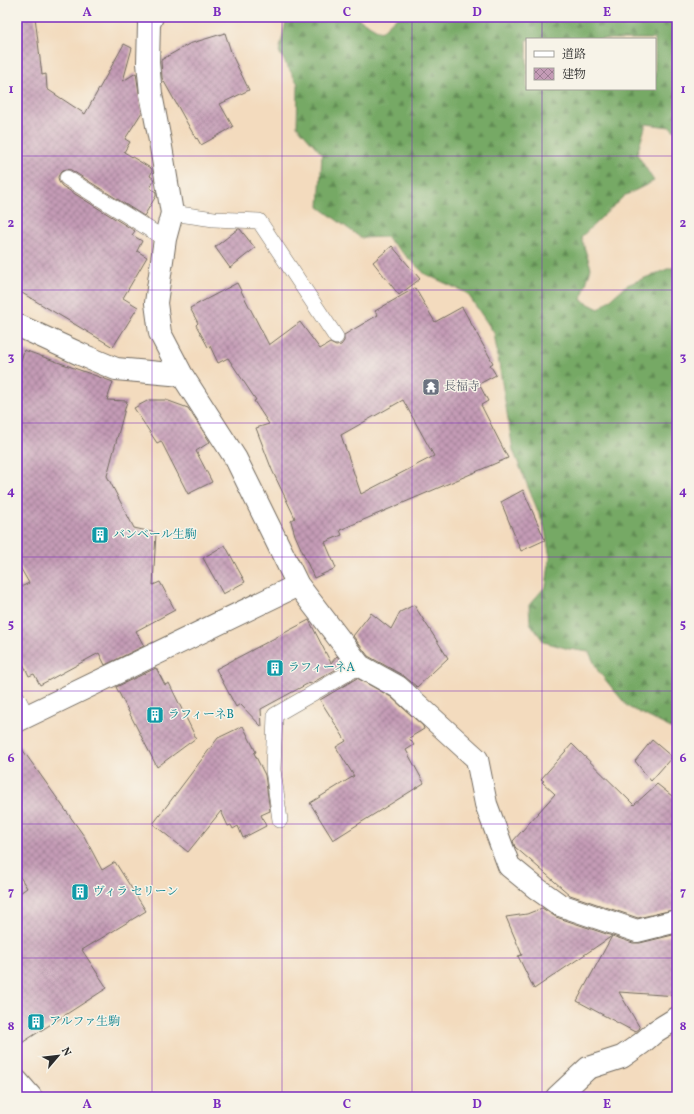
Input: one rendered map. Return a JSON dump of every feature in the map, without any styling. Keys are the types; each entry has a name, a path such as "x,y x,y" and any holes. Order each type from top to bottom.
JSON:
{"street":[{"path":"154,19 148,63 150,94 160,140 172,213 165,239 156,303 160,333 182,375 236,459 298,585 360,666 398,687 477,759 486,804 509,866 560,905 637,931 677,921"},
{"path":"17,325 80,354 116,368 182,375"},
{"path":"20,711 298,585"},
{"path":"557,1097 588,1068 622,1057 642,1043 656,1030 677,1018"},
{"path":"17,1081 31,1097"}],"lane":[{"path":"68,178 165,239"},
{"path":"172,213 214,220 259,221 336,337"},
{"path":"280,820 273,770 275,715 360,666"}],"green space":[{"path":"287,17 355,17 381,32 397,17 677,17 677,133 670,127 646,124 637,154 654,181 624,196 581,237 591,268 581,300 599,309 627,285 670,268 677,268 677,737 673,729 628,707 598,671 589,652 569,649 544,642 530,623 529,605 546,586 550,557 544,526 513,450 494,333 467,293 425,274 386,237 361,238 319,207 322,154 297,126 298,84 279,52"}],"building":[{"path":"17,17 35,17 42,75 46,74 47,89 85,114 124,44 132,48 123,81 136,73 142,112 125,139 130,142 124,152 152,169 150,176 154,181 150,188 156,192 156,196 144,216 71,170 63,170 58,177 62,186 135,231 132,235 142,241 137,251 147,257 123,298 138,307 113,347 17,290"},
{"path":"225,33 232,55 249,90 220,104 233,127 201,145 197,138 196,139 162,78 161,60 189,44"},
{"path":"240,229 255,248 230,268 215,247"},
{"path":"392,246 420,279 399,295 373,262"},
{"path":"237,283 269,345 300,322 320,349 330,343 336,346 341,345 344,341 344,335 378,315 375,311 415,288 435,322 462,307 493,363 490,365 496,375 479,384 488,401 481,405 508,458 340,530 342,535 325,542 336,568 314,578 295,535 291,521 295,518 272,470 256,428 269,424 254,401 256,400 228,358 218,363 210,346 208,347 196,325 198,323 190,308","holes":["403,400 434,456 361,494 341,435"]},
{"path":"24,350 113,382 107,400 127,401 107,476 134,528 156,533 153,585 160,582 175,610 136,631 144,646 105,665 99,653 40,685 34,674 29,676 17,651 17,589 29,583 17,562 17,376"},
{"path":"149,400 166,400 188,408 210,442 196,451 212,482 188,494 161,441 157,443 134,408"},
{"path":"523,490 545,540 521,551 501,502"},
{"path":"225,545 245,582 223,594 203,558"},
{"path":"414,605 448,658 417,687 404,676 368,656 353,636 371,613 391,629 400,612"},
{"name":"ラフィーネA","path":"309,620 331,663 337,656 344,665 261,709 262,727 240,704 236,707 216,669"},
{"name":"ラフィーネB","path":"156,668 165,685 169,683 196,738 157,767 116,687"},
{"path":"357,678 391,697 423,726 424,729 409,738 414,745 406,750 424,783 333,840 310,803 354,776 336,747 346,741 320,700"},
{"path":"243,726 256,752 254,753 265,775 270,811 261,815 266,826 243,838 238,826 233,829 231,825 228,826 221,811 188,852 153,824 218,738"},
{"path":"652,740 672,757 651,781 635,761"},
{"path":"17,742 84,836 102,870 115,862 146,911 82,950 107,988 17,1046 17,895 27,888 17,872"},
{"path":"572,744 634,805 657,784 677,800 677,909 638,918 570,895 515,847 513,841 555,794 542,782 544,781 541,779"},
{"path":"542,908 556,917 633,943 640,943 677,934 677,996 619,992 640,1028 635,1032 577,1001 612,936 534,989 518,956 522,955 506,917 527,914"}],"place":[{"name":"長福寺","path":"431,387"},
{"name":"バンベール生駒","path":"100,535"},
{"name":"ラフィーネA","path":"275,668"},
{"name":"ラフィーネB","path":"155,715"},
{"name":"ヴィラ セリーン","path":"80,892"},
{"name":"アルファ生駒","path":"36,1022"}]}
